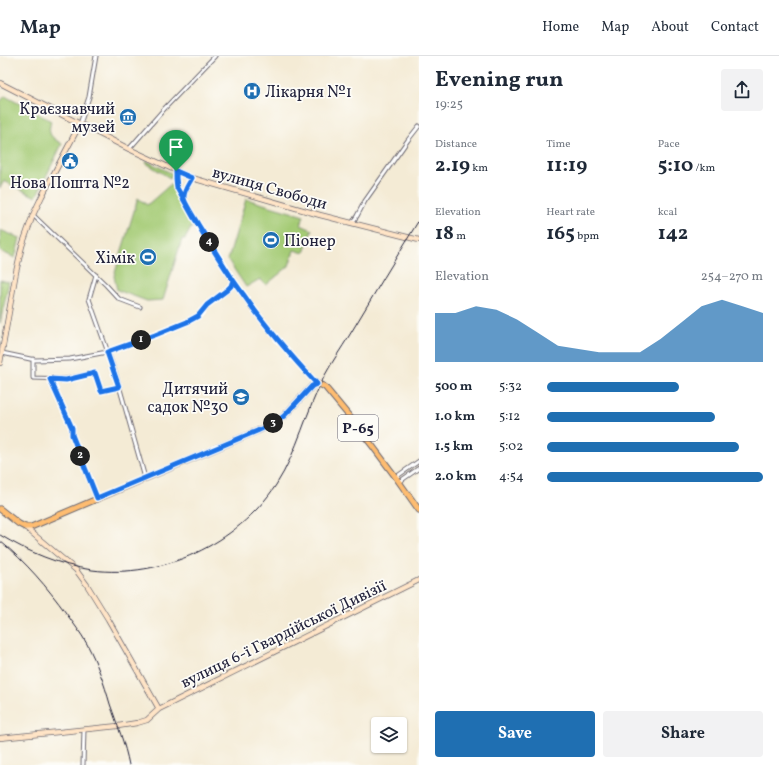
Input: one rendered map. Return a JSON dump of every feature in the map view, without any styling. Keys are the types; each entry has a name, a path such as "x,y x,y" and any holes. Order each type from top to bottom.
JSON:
{"main road":[{"name":"вулиця Свободи","path":"0,83 129,149 192,178 320,215 419,240"},
{"path":"0,363 22,246 33,215 80,124"},
{"path":"24,527 31,527 276,422 284,416 312,386 317,384"},
{"name":"Р-65","path":"317,384 321,384 325,387 340,404 398,479 419,510"},
{"path":"0,509 76,570 108,619 159,709"},
{"name":"вулиця 6-ї Гвардійської Дивізії","path":"0,738 137,723 146,720 159,709 419,580"}],"street":[{"path":"80,124 88,97 96,56"},
{"path":"129,149 165,108 215,56"},
{"path":"352,223 365,201 419,126"},
{"path":"176,171 177,188 233,280 281,344 317,384"},
{"path":"184,198 185,192 192,178"},
{"path":"33,215 119,299 140,307"},
{"path":"96,275 89,299 119,387 145,478"},
{"path":"1,352 33,359 70,359 107,352 155,335 198,316 207,305 231,286 233,280"},
{"path":"33,359 33,378 66,380 95,373 101,391 119,387"},
{"path":"51,380 72,428 72,435 97,498"},
{"path":"398,479 419,461"},
{"path":"398,479 419,468"},
{"path":"83,765 84,729"}],"green space":[{"path":"5,96 51,121 49,130 50,133 62,144 36,197 4,181 0,188 0,102"},
{"path":"147,161 173,174 170,178 146,163"},
{"name":"Хімік","path":"171,184 193,224 185,239 182,239 163,300 147,301 117,290 114,276 138,198 147,205"},
{"name":"Піонер","path":"246,199 304,216 301,225 312,230 304,253 294,250 289,266 266,285 260,279 246,287 228,260"},
{"path":"0,230 20,238 15,258 0,251"},
{"path":"0,280 9,282 0,323"}],"railway":[{"path":"0,535 44,557 68,565 92,570 118,571 145,569 171,563 196,553 219,540 241,524 260,506 284,472 325,375 419,220"},
{"path":"0,541 19,557 44,584 85,640 103,681 129,765"}],"place":[{"name":"Лікарня №1","path":"252,91"},
{"name":"Краєзнавчий музей","path":"128,117"},
{"name":"Нова Пошта №2","path":"70,161"},
{"name":"Піонер","path":"271,240"},
{"name":"Хімік","path":"148,257"},
{"name":"Дитячий садок №30","path":"241,397"}],"route":[{"path":"176,171 177,188 194,218 233,280 231,286 207,305 198,316 155,335 107,352 119,387 101,391 95,373 66,380 50,379 72,428 72,435 97,498 276,422 284,416 312,386 317,384 272,333 233,280 209,242 194,218 184,198 185,192 192,178 176,171"}]}
